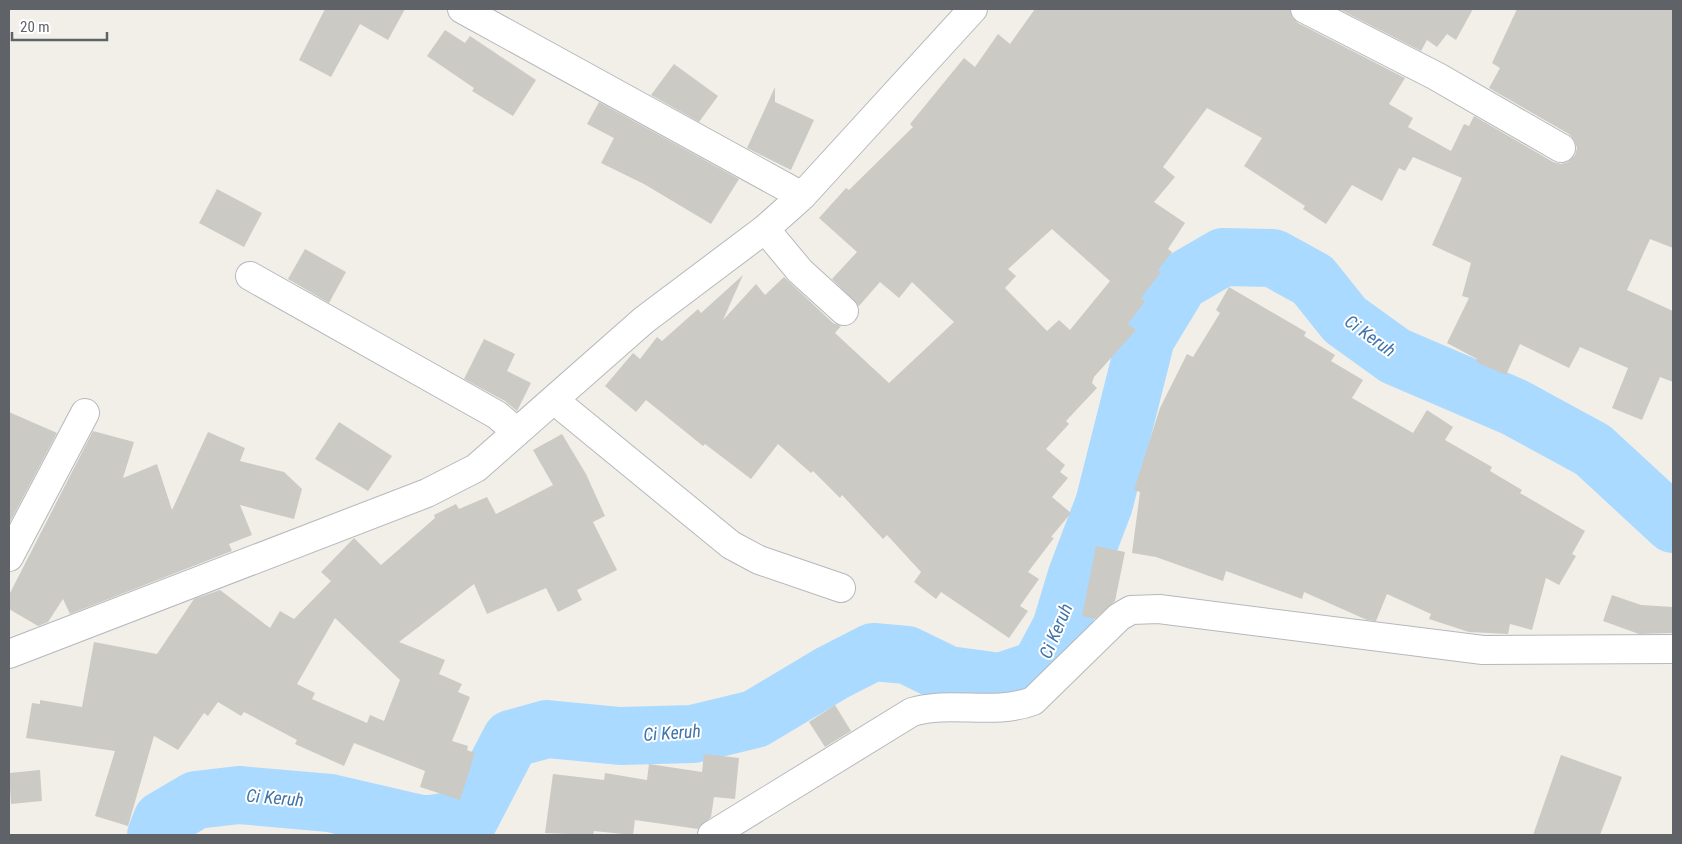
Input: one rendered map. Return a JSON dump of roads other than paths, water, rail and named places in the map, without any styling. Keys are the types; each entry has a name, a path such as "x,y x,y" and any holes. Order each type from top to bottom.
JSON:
{"street":[{"path":"462,9 790,190"},
{"path":"9,654 427,493 476,468 507,423 554,400 644,320 765,230 790,190 973,9"},
{"path":"1305,9 1436,76 1561,148"},
{"path":"765,230 800,271 844,311"},
{"path":"250,276 507,423"},
{"path":"554,400 731,545 758,560 841,588"},
{"path":"9,557 85,413"},
{"path":"712,835 912,712 933,707 998,709 1016,707 1033,701 1119,617 1131,610 1159,609 1483,650 1673,649"}],"waterway":[{"name":"Ci Keruh","path":"156,835 162,820 196,800 239,795 330,803 425,825 470,818 511,739 547,729 620,736 693,734 755,719 832,673 873,652 907,655 948,675 1000,682 1039,669 1061,628 1077,575 1104,504 1146,338 1180,282 1223,257 1273,258 1313,280 1345,320 1395,356 1514,407 1593,450 1673,524"}]}
